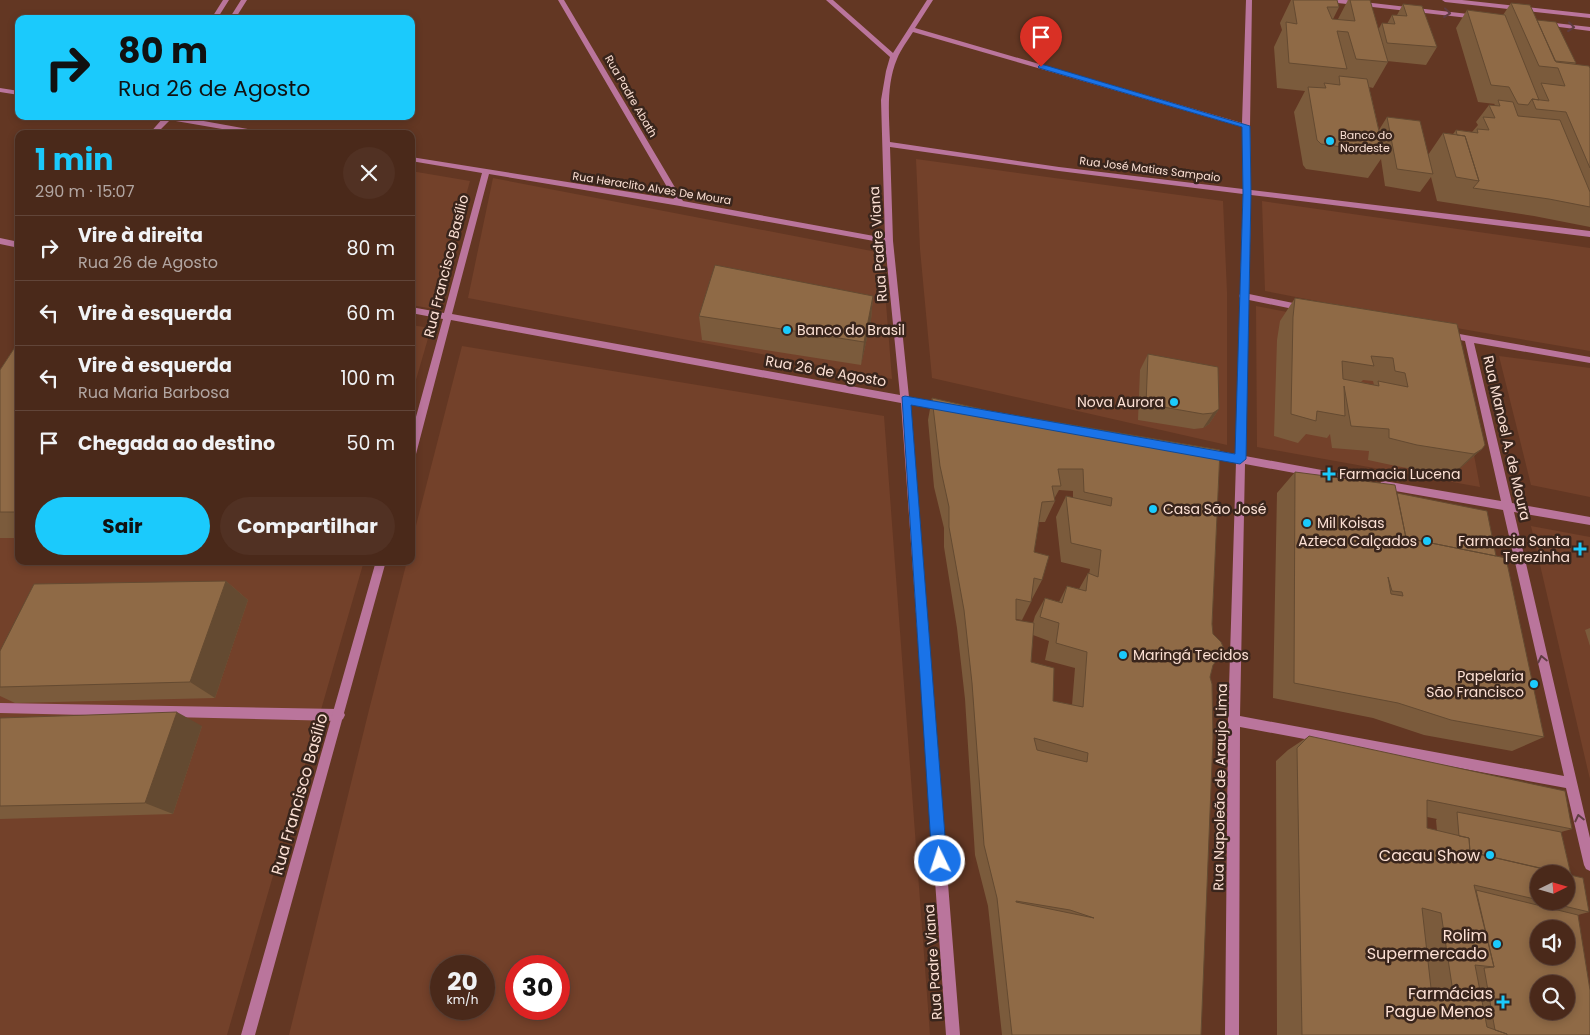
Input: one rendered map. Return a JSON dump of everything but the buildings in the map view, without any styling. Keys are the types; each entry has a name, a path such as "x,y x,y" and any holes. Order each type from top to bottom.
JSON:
{"street":[{"path":"217,15 226,0"},
{"path":"235,15 244,0"},
{"name":"Rua Padre Abath","path":"561,0 680,203"},
{"path":"829,0 894,57"},
{"name":"Rua Padre Viana","path":"930,0 894,57 886,85 889,241 905,400 953,1035"},
{"name":"Rua Napoleão de Araujo Lima","path":"1232,1035 1234,720 1247,193 1246,126 1249,0"},
{"path":"1329,0 1485,18"},
{"path":"1445,0 1590,16"},
{"path":"1546,11 1555,33"},
{"path":"1542,24 1590,28"},
{"path":"911,29 1246,126"},
{"path":"0,90 15,92"},
{"path":"155,130 163,120"},
{"path":"188,120 243,130"},
{"name":"Rua José Matias Sampaio","path":"887,144 1059,169 1590,234"},
{"name":"Rua Heraclito Alves De Moura","path":"415,160 680,203 889,241"},
{"name":"Rua Francisco Basílio","path":"415,440 450,316 486,172"},
{"path":"0,241 15,244"},
{"path":"1243,296 1309,309"},
{"name":"Rua 26 de Agosto","path":"415,311 953,408"},
{"path":"1441,334 1590,360"},
{"name":"Rua Manoel A. de Moura","path":"1469,339 1590,865"},
{"path":"1192,451 1507,508 1590,521"},
{"name":"Rua Francisco Basílio","path":"248,1035 380,565"},
{"path":"0,708 339,715"},
{"path":"1234,720 1572,784"}],"shaded area":[{"path":"916,159 1223,201 1227,292 1227,445 932,378 920,249"},
{"path":"415,172 470,181 434,309 415,306"},
{"path":"493,178 882,253 892,379 468,298"},
{"path":"1262,201 1590,248 1590,351 1462,329 1265,291"},
{"path":"1256,306 1453,343 1480,487 1257,447"},
{"path":"415,326 431,328 415,383"},
{"path":"462,346 884,416 930,1035 289,1035 406,565 415,565 415,529"},
{"path":"1499,356 1590,368 1590,497 1531,485"},
{"path":"15,386 15,565 363,565 227,1035 0,1035 0,410"},
{"path":"1531,526 1590,537 1590,779 1588,771"}],"place":[{"name":"Banco do Nordeste","path":"1330,141"},
{"name":"Banco do Brasil","path":"787,330"},
{"name":"Nova Aurora","path":"1174,402"},
{"name":"Farmacia Lucena","path":"1329,474"},
{"name":"Casa São José","path":"1153,509"},
{"name":"Mil Koisas","path":"1307,523"},
{"name":"Azteca Calçados","path":"1427,541"},
{"name":"Farmacia Santa Terezinha","path":"1580,549"},
{"name":"Maringá Tecidos","path":"1123,655"},
{"name":"Papelaria São Francisco","path":"1534,684"},
{"name":"Cacau Show","path":"1490,855"},
{"name":"Rolim Supermercado","path":"1497,944"},
{"name":"Farmácias Pague Menos","path":"1503,1002"}],"route":[{"path":"940,861 905,400 1240,459 1247,193 1246,126 1041,67"}]}
